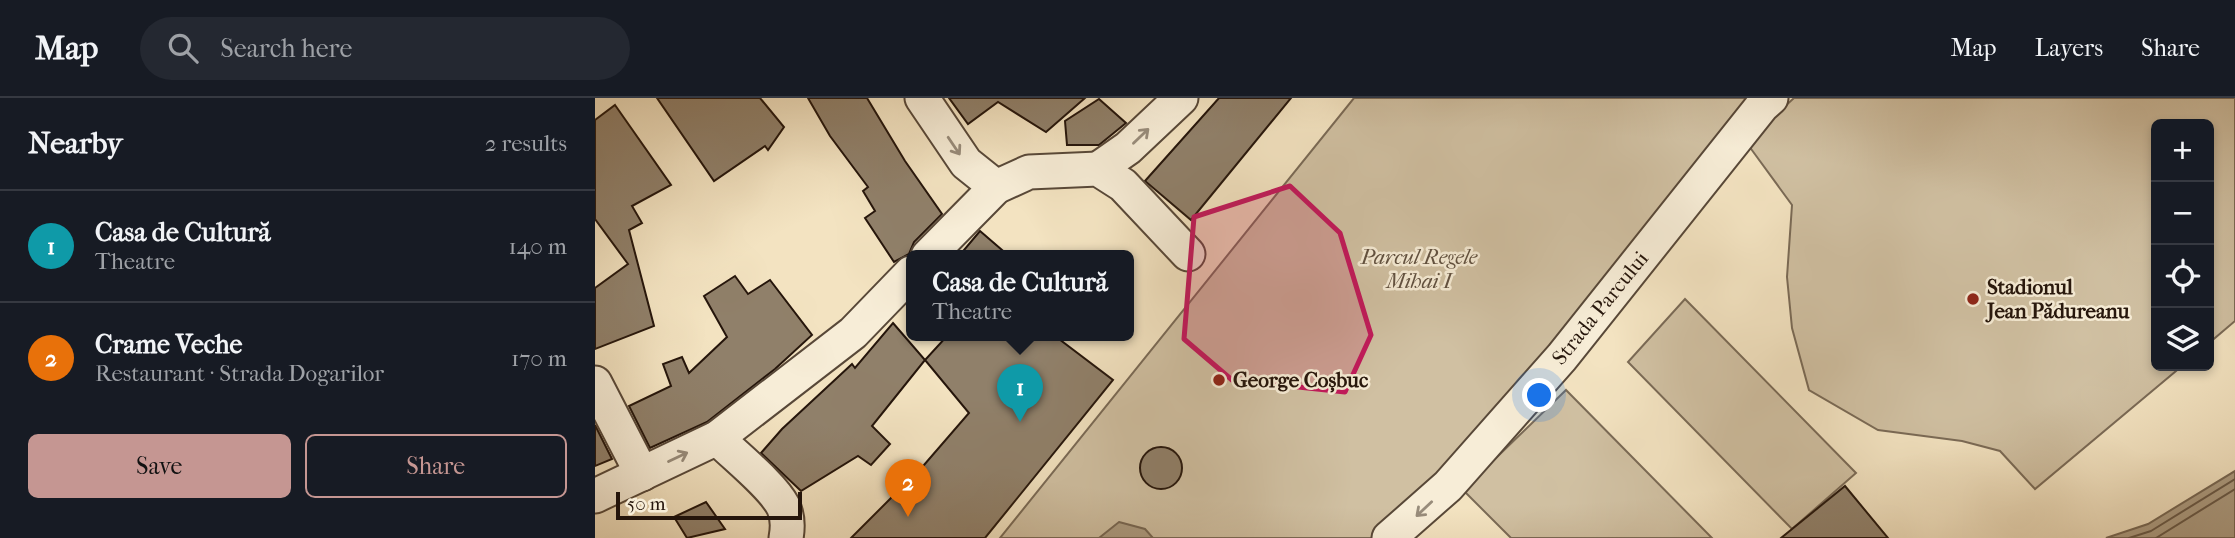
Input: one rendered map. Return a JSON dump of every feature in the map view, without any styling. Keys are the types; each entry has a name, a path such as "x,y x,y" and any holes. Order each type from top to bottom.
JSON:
{"street":[{"path":"922,98 965,163 996,187"},
{"path":"934,250 996,187 1029,172 1098,169 1129,148 1181,98"},
{"name":"Strada Parcului","path":"1389,538 1420,513 1455,477 1562,357 1771,98"},
{"path":"1098,169 1123,185 1188,254"},
{"path":"595,496 717,438 853,333 906,279"},
{"path":"595,383 642,474"},
{"path":"717,438 783,506 788,526 786,538"}],"highlighted area":[{"path":"1290,186 1340,233 1371,335 1345,392 1232,380 1184,339 1194,217"}],"green space":[{"name":"Parcul Regele Mihai I","path":"1354,98 1770,98 1385,538 1000,538"},
{"name":"Stadionul Jean Pădureanu","path":"1794,98 2235,98 2235,321 2214,339 2214,119 2151,119 2151,371 2176,371 2035,489 2000,451 1962,441 1878,430 1809,390 1792,328 1787,277 1792,205 1746,142"},
{"path":"1685,299 1856,473 1792,529 1628,362"},
{"path":"1566,390 1712,538 1511,538 1463,490"}],"water":[{"path":"2235,471 2235,538 2106,538 2148,524"},
{"path":"1119,522 1145,529 1153,538 1099,538"}],"building":[{"path":"657,98 760,98 784,127 768,150 765,146 714,181"},
{"path":"808,98 867,98 905,161 942,214 914,242 911,250 906,250 906,256 894,262 865,218 875,211 863,191 868,187 830,136"},
{"path":"949,98 1085,98 1046,132 998,102 968,124"},
{"path":"1219,98 1291,98 1191,220 1145,181"},
{"path":"1099,99 1126,123 1099,145 1067,145 1065,121"},
{"path":"615,105 671,185 632,206 642,223 629,230 654,326 595,349 595,288 628,264 595,219 595,120"},
{"path":"980,231 1002,250 964,250"},
{"path":"735,276 748,294 770,280 812,335 775,369 707,422 650,448 629,406 671,386 663,364 682,357 689,373 727,337 704,296"},
{"path":"893,323 925,360 872,426 890,444 871,465 858,456 801,491 761,453 782,429 852,364 855,368"},
{"path":"942,341 1062,341 1113,380 985,538 851,538 924,465 969,413 925,360"},
{"path":"595,425 612,459 595,466"},
{"path":"1161,447 1176,453 1182,468 1176,483 1161,489 1146,483 1140,468 1146,453"},
{"path":"1845,486 1888,538 1781,538"},
{"path":"706,502 725,529 687,538 674,517"}],"place":[{"name":"Stadionul Jean Pădureanu","path":"1973,299"},
{"name":"George Coșbuc","path":"1219,380"},
{"name":"Casa de Cultură","path":"1020,422"},
{"name":"Crame Veche","path":"908,517"}]}
